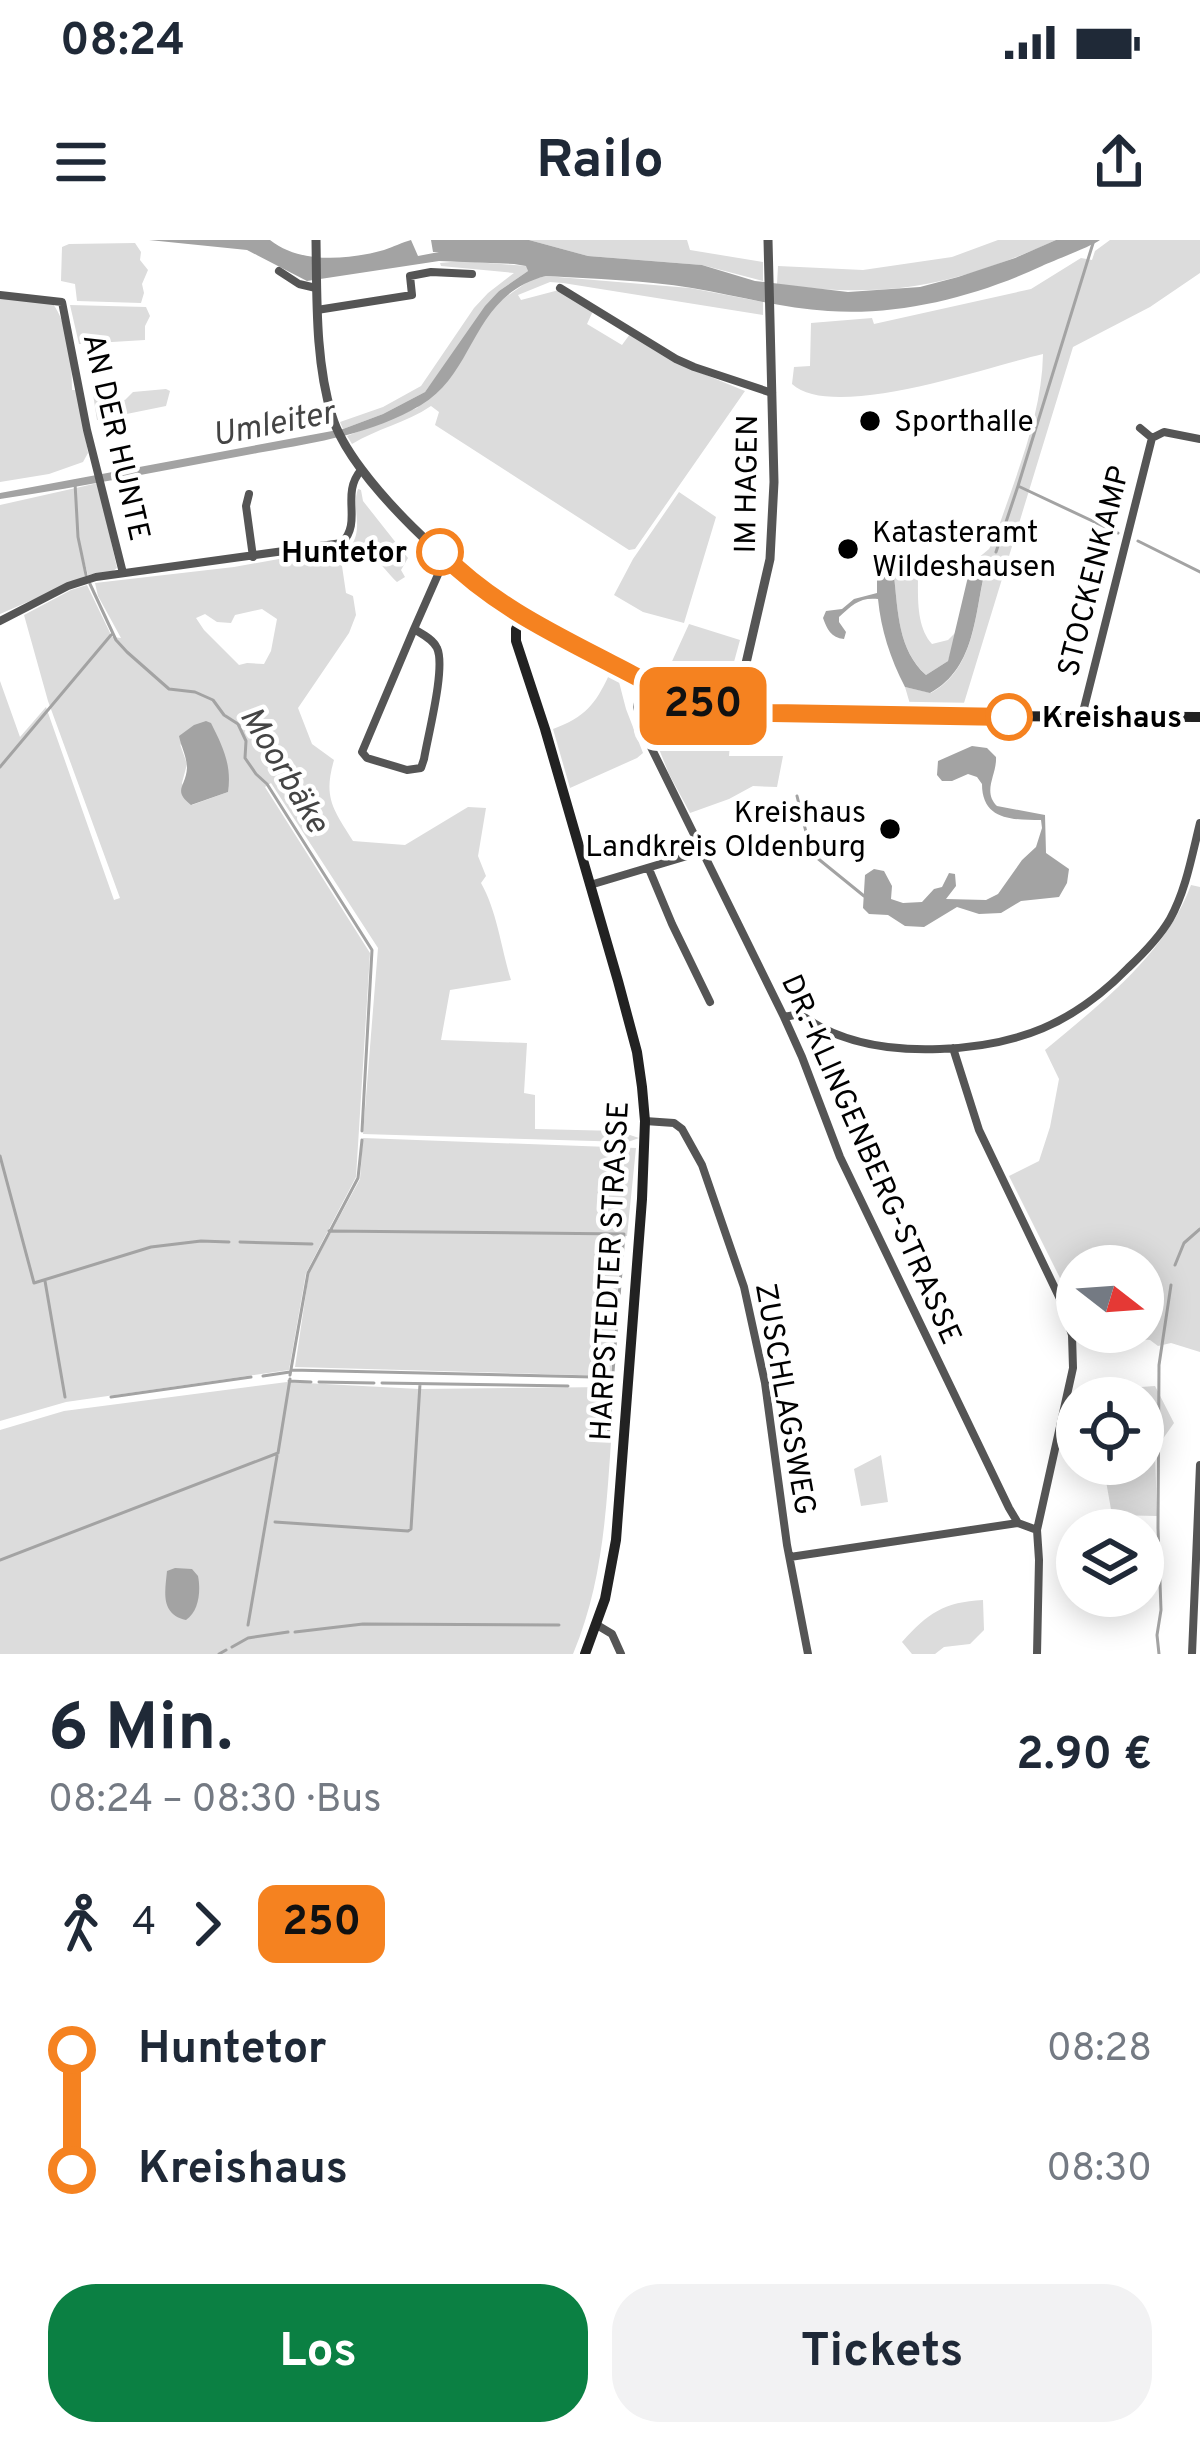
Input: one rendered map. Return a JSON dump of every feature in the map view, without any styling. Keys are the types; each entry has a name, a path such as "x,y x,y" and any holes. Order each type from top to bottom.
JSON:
{"main road":[{"path":"522,616 699,705 735,711 1200,717"},
{"name":"HARPSTEDTER STRASSE","path":"522,616 516,641 638,1052 645,1121 616,1540 608,1588 585,1654"}],"street":[{"path":"316,240 317,310 327,396 344,446 361,470 448,560 488,595 522,616"},
{"name":"IM HAGEN","path":"735,711 770,559 774,493 768,240"},
{"path":"279,272 299,284 316,284"},
{"path":"317,310 412,295 410,276 472,274"},
{"path":"560,288 676,359 772,393"},
{"name":"AN DER HUNTE","path":"0,295 62,302 123,573"},
{"name":"STOCKENKAMP","path":"1139,428 1151,438"},
{"name":"STOCKENKAMP","path":"1082,716 1151,438 1163,432 1200,439"},
{"path":"0,621 96,577 342,543 350,537 350,491 361,470"},
{"path":"249,494 246,506 253,557"},
{"path":"433,770 407,770 367,758 362,752 448,560"},
{"path":"414,629 439,651 437,693 422,767"},
{"path":"748,662 748,683 772,713"},
{"name":"DR.-KLINGENBERG-STRASSE","path":"643,680 637,706 646,737 784,1017 840,1157 1018,1523"},
{"path":"784,1017 800,1014 838,1036 912,1050 994,1044 1028,1035 1077,1012 1150,946 1180,898 1200,823"},
{"path":"590,885 704,851"},
{"path":"649,869 710,1002"},
{"path":"953,1048 979,1130 1063,1305 1072,1335 1072,1379 1036,1530 1036,1654"},
{"name":"ZUSCHLAGSWEG","path":"645,1121 682,1129 715,1198 744,1287 765,1383 808,1654"},
{"path":"1192,1654 1200,1466"},
{"path":"790,1557 1018,1523 1036,1530"},
{"path":"597,1625 612,1634 621,1654"}],"shaded area":[{"path":"149,240 270,240 295,253 340,258 411,240 418,256 439,252 433,252 431,240 529,240 588,256 702,265 755,281 848,292 920,287 1015,258 1056,240 1100,240 991,286 938,302 855,312 777,305 674,285 546,276 521,286 488,316 439,391 383,423 304,445 0,499 0,493 343,429 383,414 425,392 485,306 528,271 514,264 439,261 307,281 247,250"},
{"path":"529,240 687,240 690,250 763,262 763,281 702,265 588,256"},
{"path":"998,240 1056,240 985,269 920,285 853,290 777,284 778,266 863,270 952,257"},
{"path":"1110,240 1200,240 1200,273 1150,307 1073,347 964,703 910,704 905,687 931,693 946,682 966,653 987,564 971,564 989,549 1019,469 1038,400 1043,354 913,388 841,397 812,394 792,384 794,367 810,366 811,323 872,318 874,324 1031,289 1081,258 1092,260 1095,251"},
{"path":"135,243 148,270 141,303 77,301 75,284 61,281 62,247"},
{"path":"440,263 527,266 528,271 499,291 425,392 343,429 340,422 383,407 421,386 474,308 514,273"},
{"path":"546,276 690,288 763,302 763,315 550,282 518,295 521,300 559,290 593,311 587,324 622,345 630,334 677,363 745,391 635,549 629,550 435,425 439,412 431,406 352,444 347,436 417,408 496,304 530,280"},
{"path":"0,298 53,304 63,323 72,390 78,390 88,453 83,462 49,474 0,482"},
{"path":"70,305 146,307 150,316 145,340 79,344"},
{"path":"170,391 166,406 97,420 93,394 125,400 133,392"},
{"path":"98,483 117,568 88,575 80,545 85,577 0,614 0,505"},
{"path":"361,490 363,501 408,558 401,570 405,577 397,582 358,548 342,566 356,615 298,708 312,744 334,760 330,794 335,811 353,841 405,845 468,807 486,808 478,856 486,876 481,883 511,980 450,990 441,1040 527,1043 524,1093 535,1095 535,1129 618,1131 639,1138 628,1142 363,1134 378,948 271,783 265,787 370,953 356,1177 306,1273 289,1370 66,1402 0,1421 0,681 20,737 46,707 114,900 120,898 48,701 24,615 87,585 112,637 121,638 95,583 234,567 351,546 357,532 356,496","holes":["262,609 277,619 264,664 239,665 196,618 205,614 217,622 231,623 235,615","180,744 228,792 192,805 182,783 187,764"]},
{"path":"679,492 716,517 684,623 643,612 614,595"},
{"path":"987,563 966,653 946,682 930,693 905,687 887,644 878,599 857,603 839,617 844,639 830,632 823,618 826,611 877,593 877,577 885,571 894,576 905,642 926,675 948,661 971,564"},
{"path":"918,574 919,611 927,637 932,644 948,640 957,631 948,661 926,675 905,642 894,576"},
{"path":"689,624 740,640 726,691 668,670"},
{"path":"609,675 619,682 643,753 570,788 553,729 588,709"},
{"path":"654,696 707,718 732,720 729,756 783,756 777,787 753,786 690,813 645,714"},
{"path":"206,721 225,756 228,792 191,805 181,792 187,768 179,736"},
{"path":"972,746 987,748 996,757 990,789 997,806 1045,815 1046,853 1069,869 1059,897 1021,901 1001,913 979,914 957,907 924,927 869,914 863,908 865,875 874,869 884,871 892,886 891,899 903,903 922,902 942,887 949,873 955,874 956,886 946,899 986,900 998,894 1036,847 1041,820 1010,818 993,811 977,777 968,774 942,781 937,775 938,761"},
{"path":"1191,885 1200,887 1200,1352 1164,1345 1164,1245 1056,1245 1056,1270 1009,1176 1039,1161 1050,1127 1059,1079 1045,1050 1148,956"},
{"path":"363,1138 636,1148 627,1236 622,1236 611,1376 295,1367 309,1273 360,1179"},
{"path":"287,1382 419,1389 610,1387 605,1440 611,1442 601,1550 573,1654 0,1654 0,1430 64,1411"},
{"path":"1164,1404 1174,1423 1164,1437"},
{"path":"881,1455 888,1502 861,1506 854,1469"},
{"path":"1107,1485 1156,1485 1157,1509 1111,1509"},
{"path":"192,1569 198,1576 198,1600 186,1620 172,1613 166,1601 167,1571"},
{"path":"983,1600 984,1630 970,1644 944,1647 935,1654 912,1654 902,1642 938,1611"}],"waterway":[{"path":"1094,240 1018,486 1118,533"},
{"name":"Moorbäke","path":"75,483 86,575"},
{"path":"996,552 1018,486"},
{"path":"1138,541 1200,572"},
{"name":"Moorbäke","path":"90,584 116,640 127,652 169,689 213,700 238,724 246,741 245,758 267,784 372,950 362,1131"},
{"path":"0,767 111,635"},
{"path":"797,796 816,857 864,896"},
{"name":"Moorbäke","path":"290,1375 308,1273 358,1178 362,1140"},
{"path":"0,1156 34,1283 151,1247 229,1242"},
{"path":"1175,1265 1184,1243 1200,1229"},
{"path":"329,1231 624,1234 613,1372"},
{"path":"240,1242 312,1244"},
{"path":"45,1281 65,1397"},
{"path":"1159,1654 1159,1365 1171,1285"},
{"path":"291,1370 593,1377"},
{"path":"263,1376 290,1372"},
{"path":"111,1397 251,1377"},
{"name":"Moorbäke","path":"0,1560 278,1453 290,1379"},
{"path":"289,1381 311,1382"},
{"path":"319,1382 374,1383"},
{"path":"382,1383 568,1386"},
{"path":"275,1522 411,1529 420,1384"},
{"path":"608,1440 612,1386"},
{"path":"248,1625 277,1456"},
{"path":"295,1632 363,1624 559,1625"},
{"path":"232,1647 248,1638 288,1632"},
{"path":"219,1654 226,1650"}],"bus line":[{"name":"250","path":"440,552 500,603 699,705 772,713 1009,717"}],"place":[{"name":"Sporthalle","path":"870,421"},
{"name":"Katasteramt Wildeshausen","path":"848,549"},
{"name":"Huntetor","path":"440,552"},
{"name":"Kreishaus","path":"1009,717"},
{"name":"Kreishaus Landkreis Oldenburg","path":"890,829"}],"water label":[{"name":"Umleiter","path":"273,422"}]}
